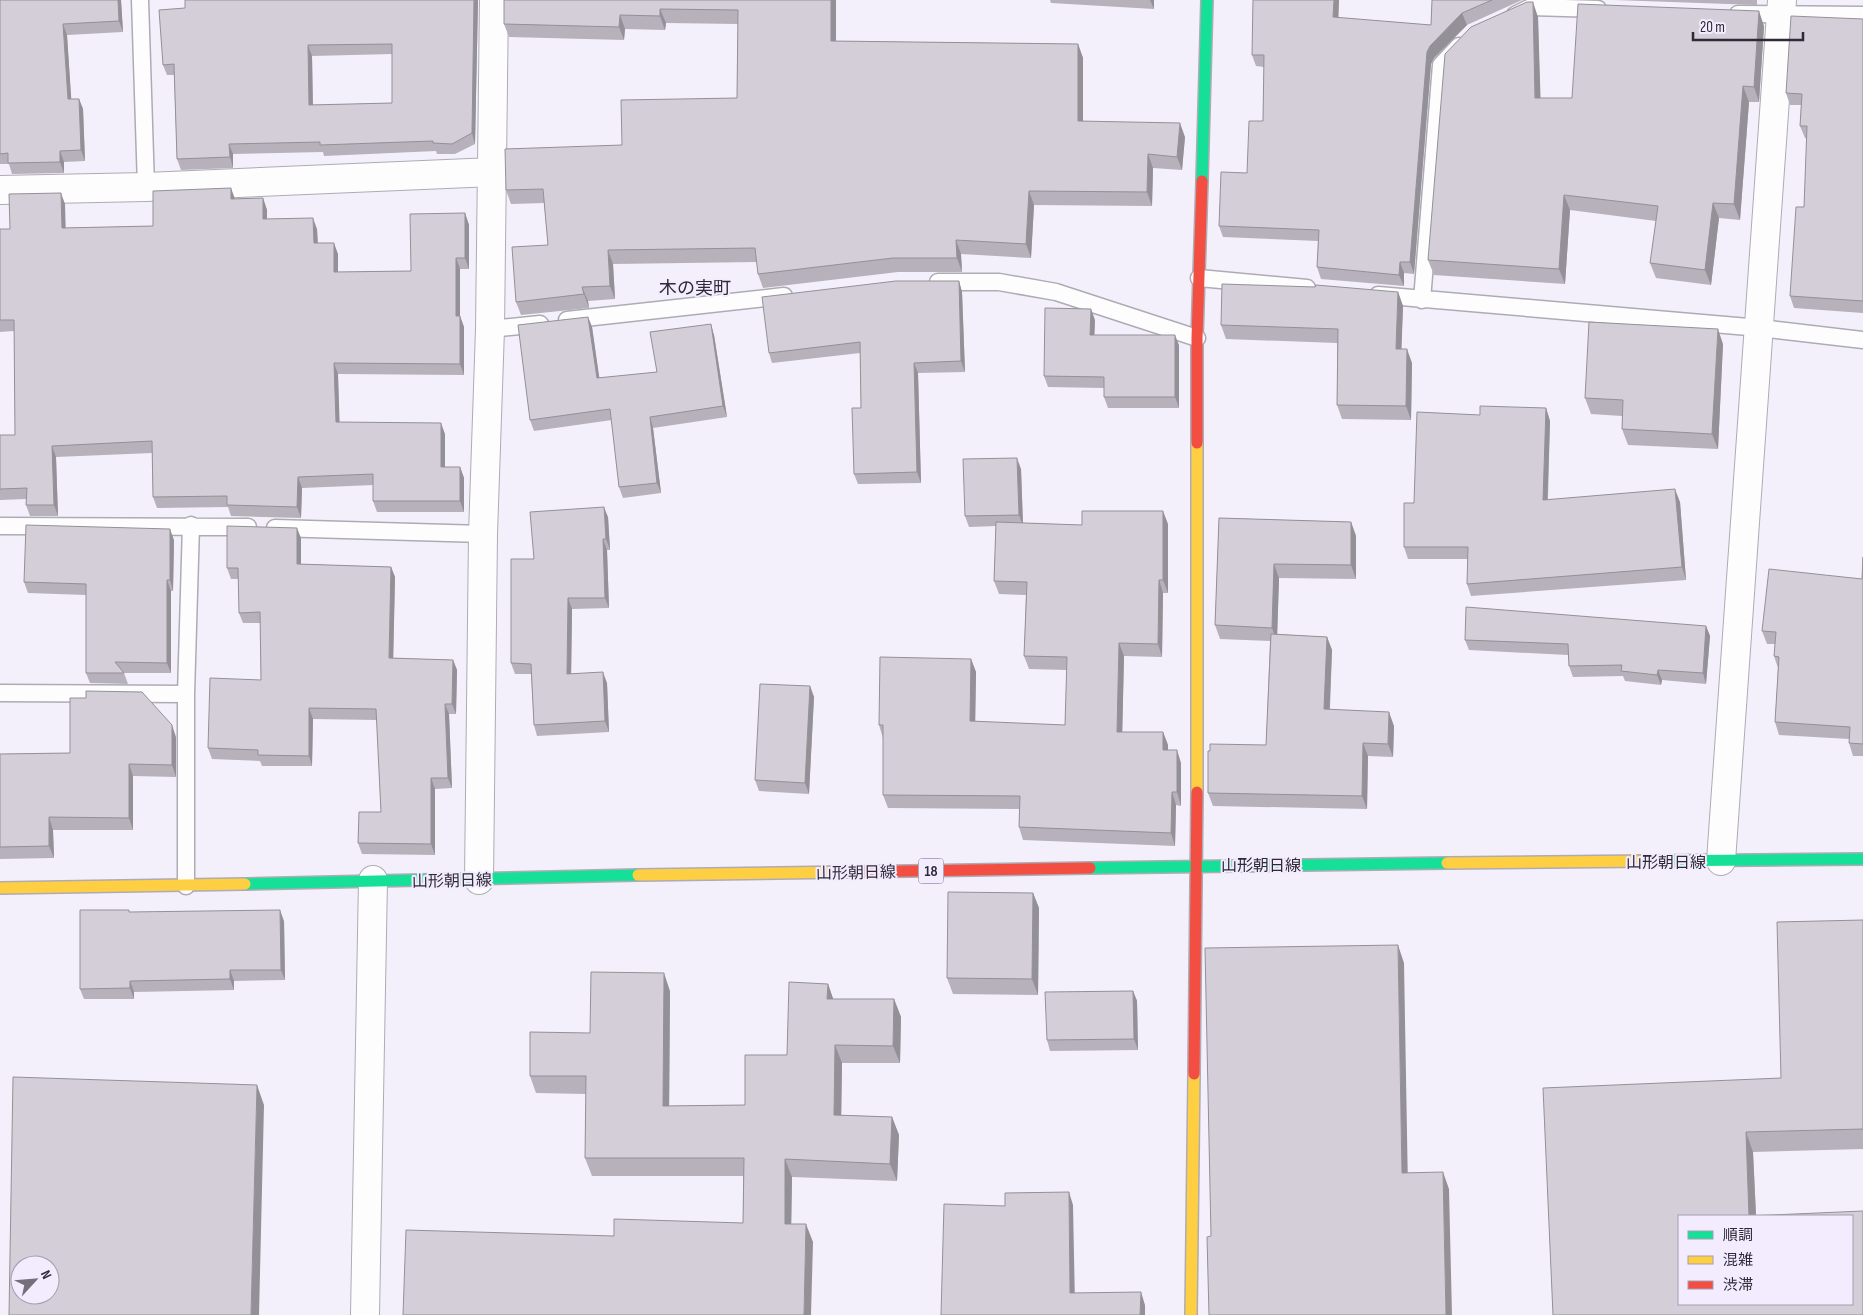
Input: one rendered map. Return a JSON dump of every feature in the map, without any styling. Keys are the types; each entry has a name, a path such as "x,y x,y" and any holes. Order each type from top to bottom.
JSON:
{"main road":[{"path":"1191,1315 1198,866 1197,338 1207,0"},
{"name":"山形朝日線","path":"0,888 1198,866 1863,859"}],"street":[{"path":"479,880 483,534 493,172 494,0"},
{"path":"1721,861 1760,328 1781,8"},
{"path":"0,190 146,187 493,172"},
{"path":"366,1315 373,880"}],"lane":[{"path":"140,0 146,187"},
{"path":"1497,23 1531,7 1571,4 1609,10"},
{"path":"1724,14 1781,8 1863,15"},
{"path":"1422,300 1441,65 1471,34"},
{"path":"1199,278 1325,290"},
{"path":"919,282 999,282 1056,292 1197,338"},
{"path":"490,329 802,294"},
{"path":"1364,294 1760,328 1863,340"},
{"path":"0,526 191,525 483,534"},
{"path":"186,886 186,694 191,525"},
{"path":"0,693 186,694"}],"building":[{"path":"0,0 118,0 119,21 63,24 68,99 79,99 81,150 60,151 60,162 8,163 8,153 0,154"},
{"path":"185,0 474,0 472,133 452,144 433,143 433,141 320,145 320,142 229,144 230,157 177,159 174,64 163,65 159,10 185,8","holes":["392,44 392,103 309,105 308,45"]},
{"path":"504,0 831,0 831,41 1078,44 1078,121 1180,123 1177,157 1148,154 1147,192 1029,191 1026,244 956,240 957,258 893,258 758,274 755,248 608,250 610,286 582,287 584,294 516,302 512,247 548,245 543,189 506,190 505,149 622,145 621,100 737,98 738,10 660,9 660,16 620,15 619,27 504,24"},
{"path":"1253,0 1334,0 1333,17 1431,25 1432,0 1492,0 1462,13 1430,46 1427,52 1410,262 1400,262 1399,275 1317,267 1319,230 1219,226 1221,172 1247,173 1249,121 1263,121 1264,55 1252,55"},
{"path":"1527,2 1533,2 1535,98 1572,98 1578,4 1759,11 1754,87 1743,86 1734,204 1713,203 1705,270 1650,263 1658,206 1564,195 1559,269 1428,260 1445,54 1471,27"},
{"path":"1791,16 1863,19 1863,301 1790,296 1796,207 1804,207 1807,126 1800,126 1802,94 1786,93"},
{"path":"231,188 231,199 263,198 263,219 313,218 314,243 334,243 334,272 411,271 410,214 465,213 465,258 456,258 456,316 460,316 460,364 334,363 336,422 441,423 441,467 460,467 460,501 373,501 373,474 298,477 297,507 227,505 227,496 153,497 152,441 52,446 54,505 26,505 27,488 0,489 0,435 15,435 14,320 0,320 0,229 10,229 9,194 61,193 62,228 153,226 153,191"},
{"path":"896,281 959,281 961,361 914,363 917,472 854,474 852,408 861,408 860,342 769,353 762,297"},
{"path":"1222,284 1315,287 1316,285 1398,292 1396,349 1407,349 1406,406 1337,405 1338,329 1221,325"},
{"path":"1045,308 1091,309 1090,335 1175,335 1175,397 1104,397 1104,377 1044,376"},
{"path":"588,317 597,378 657,372 650,332 711,324 723,406 650,417 657,483 619,487 610,409 530,420 518,325"},
{"path":"1589,322 1718,329 1712,434 1622,429 1623,400 1585,398"},
{"path":"1480,406 1546,408 1543,500 1675,489 1682,567 1467,584 1468,547 1404,547 1404,503 1414,503 1417,412 1480,415"},
{"path":"1017,458 1019,515 965,516 963,459"},
{"path":"604,507 606,539 603,539 605,598 568,598 567,674 603,672 605,721 534,725 531,664 511,663 511,559 534,559 530,512"},
{"path":"1082,511 1163,511 1163,580 1159,580 1158,644 1119,643 1117,732 1163,732 1163,750 1177,750 1177,792 1172,792 1171,833 1019,827 1020,796 883,795 883,725 879,725 880,657 971,659 970,721 1065,725 1067,657 1024,656 1027,582 994,581 996,522 1082,525"},
{"path":"1219,518 1351,522 1351,565 1274,564 1272,628 1215,625"},
{"path":"26,525 170,529 170,580 167,580 167,663 115,662 124,673 86,673 86,584 24,582"},
{"path":"227,526 297,528 297,564 391,567 389,658 453,660 452,704 445,704 448,778 431,778 431,844 358,843 359,812 381,812 376,709 309,708 309,756 258,755 258,750 208,748 210,678 261,680 260,612 239,613 238,568 227,568"},
{"path":"1863,557 1863,744 1849,743 1850,727 1775,722 1779,657 1774,656 1776,632 1762,631 1769,569 1862,579"},
{"path":"1466,607 1706,626 1703,673 1658,670 1657,675 1621,671 1622,665 1569,666 1568,644 1465,640"},
{"path":"1271,634 1327,637 1324,709 1389,712 1388,744 1363,743 1362,796 1208,793 1208,751 1210,751 1210,744 1266,745"},
{"path":"760,684 810,686 805,783 755,780"},
{"path":"86,691 142,692 172,725 172,765 129,764 129,818 49,817 49,846 0,847 0,754 70,753 70,698 86,698"},
{"path":"948,892 1033,893 1032,979 947,978"},
{"path":"80,910 129,910 129,912 280,910 281,970 230,970 230,979 130,981 130,988 80,989"},
{"path":"1863,920 1863,1129 1746,1132 1749,1215 1678,1215 1678,1305 1853,1305 1853,1215 1772,1215 1863,1211 1863,1315 1553,1315 1543,1088 1781,1078 1777,922"},
{"path":"1398,945 1402,1173 1443,1172 1446,1315 1209,1315 1207,1237 1211,1236 1205,948"},
{"path":"591,972 664,973 663,1106 745,1105 745,1055 787,1055 789,982 828,984 827,999 894,999 893,1046 835,1045 834,1115 892,1117 890,1164 785,1159 785,1224 806,1224 804,1315 403,1315 406,1230 614,1236 614,1219 743,1223 744,1158 585,1158 586,1076 530,1076 530,1032 590,1033"},
{"path":"1133,991 1134,1039 1047,1040 1045,992"},
{"path":"13,1077 257,1085 251,1315 9,1315 10,1256 10,1305 60,1305 60,1255 10,1255"},
{"path":"1069,1192 1070,1293 1141,1292 1140,1315 941,1315 944,1204 1005,1206 1005,1193"}],"traffic: fast":[{"path":"1202,181 1207,0"},
{"path":"1649,861 1863,859"},
{"path":"1090,868 1447,863"},
{"path":"245,884 638,875"}],"traffic: slow":[{"path":"1197,443 1197,792"},
{"path":"1447,863 1649,861"},
{"path":"638,875 847,872"},
{"path":"0,888 245,884"},
{"path":"1191,1315 1194,1074"}],"traffic: jam":[{"path":"1197,443 1197,338 1202,181"},
{"path":"1194,1074 1197,792"},
{"path":"847,872 1090,868"}],"district":[{"name":"木の実町","path":"695,288"}]}
